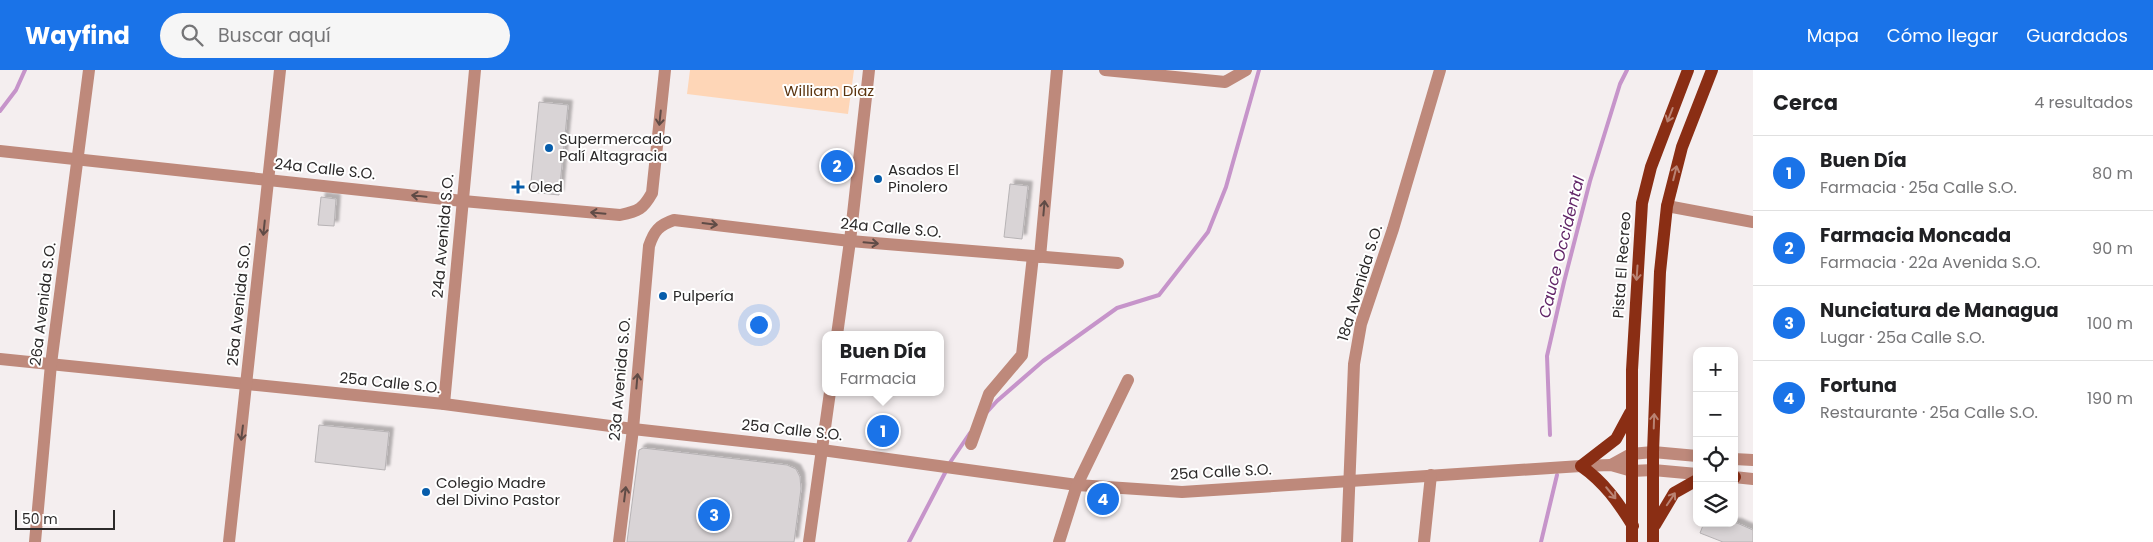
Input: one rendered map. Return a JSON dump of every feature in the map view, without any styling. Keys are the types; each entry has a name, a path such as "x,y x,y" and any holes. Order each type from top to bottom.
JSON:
{"main road":[{"name":"Pista El Recreo","path":"1632,542 1634,527 1631,454 1632,370 1642,203 1650,167 1688,70"},
{"path":"1653,542 1653,452 1660,272 1666,206 1682,147 1712,70"},
{"path":"1631,411 1616,439 1580,466 1595,476 1612,493 1634,527"},
{"path":"1654,528 1674,493 1693,482"}],"street":[{"name":"26a Avenida S.O.","path":"34,542 51,364 90,70"},
{"name":"25a Avenida S.O.","path":"229,542 280,70"},
{"name":"24a Avenida S.O.","path":"444,404 475,70"},
{"name":"24a Calle S.O.","path":"0,151 463,201 620,215 635,212 645,206 652,193 665,70"},
{"path":"839,331 868,70"},
{"path":"970,444 989,394 1022,354 1036,257 1057,70"},
{"path":"1105,70 1225,82 1246,70"},
{"name":"18a Avenida S.O.","path":"1347,542 1354,364 1361,324 1393,229 1440,70"},
{"path":"1666,206 1753,222"},
{"name":"24a Calle S.O.","path":"662,224 674,220 850,241 1118,263"},
{"name":"23a Avenida S.O.","path":"619,542 632,429 649,246 653,232 662,224"},
{"name":"25a Calle S.O.","path":"0,359 444,404 632,429 822,450 1077,485 1182,492 1611,465 1632,471 1653,470 1693,474"},
{"path":"1059,542 1077,485 1128,380"},
{"path":"809,542 829,396"},
{"name":"25a Calle S.O.","path":"1611,465 1631,454 1653,452 1693,456"},
{"path":"1738,459 1753,460"},
{"path":"1424,542 1431,475"},
{"path":"1738,477 1753,479"}],"green space":[{"name":"William Díaz","path":"690,70 854,70 848,114 687,94"}],"building":[{"name":"Supermercado Palí Altagracia","path":"539,102 568,105 559,195 530,192"},
{"path":"1010,184 1028,186 1022,239 1004,237"},
{"path":"321,197 336,199 334,226 318,225"},
{"path":"319,425 389,432 385,470 315,462"},
{"path":"643,448 787,465 796,469 800,477 801,489 794,542 627,542 639,450"},
{"path":"1738,523 1753,530 1753,542 1723,542 1700,533 1702,527 1738,527"}],"waterway":[{"path":"0,111 16,90 25,70"},
{"path":"987,412 1043,361 1117,308 1159,295 1208,232 1226,187 1259,70"},
{"name":"Cauce Occidental","path":"1550,435 1547,356 1590,181 1620,84 1627,70"},
{"path":"949,464 970,433"},
{"path":"909,542 946,471"},
{"name":"Cauce Occidental","path":"1541,542 1557,475"}],"place":[{"name":"Supermercado Palí Altagracia","path":"549,148"},
{"name":"Farmacia Moncada","path":"837,166"},
{"name":"Asados El Pinolero","path":"878,179"},
{"name":"Oled","path":"518,187"},
{"name":"Pulpería","path":"663,296"},
{"name":"Buen Día","path":"883,431"},
{"name":"Colegio Madre del Divino Pastor","path":"426,492"},
{"name":"Fortuna","path":"1103,499"},
{"name":"Nunciatura de Managua","path":"714,515"}]}
